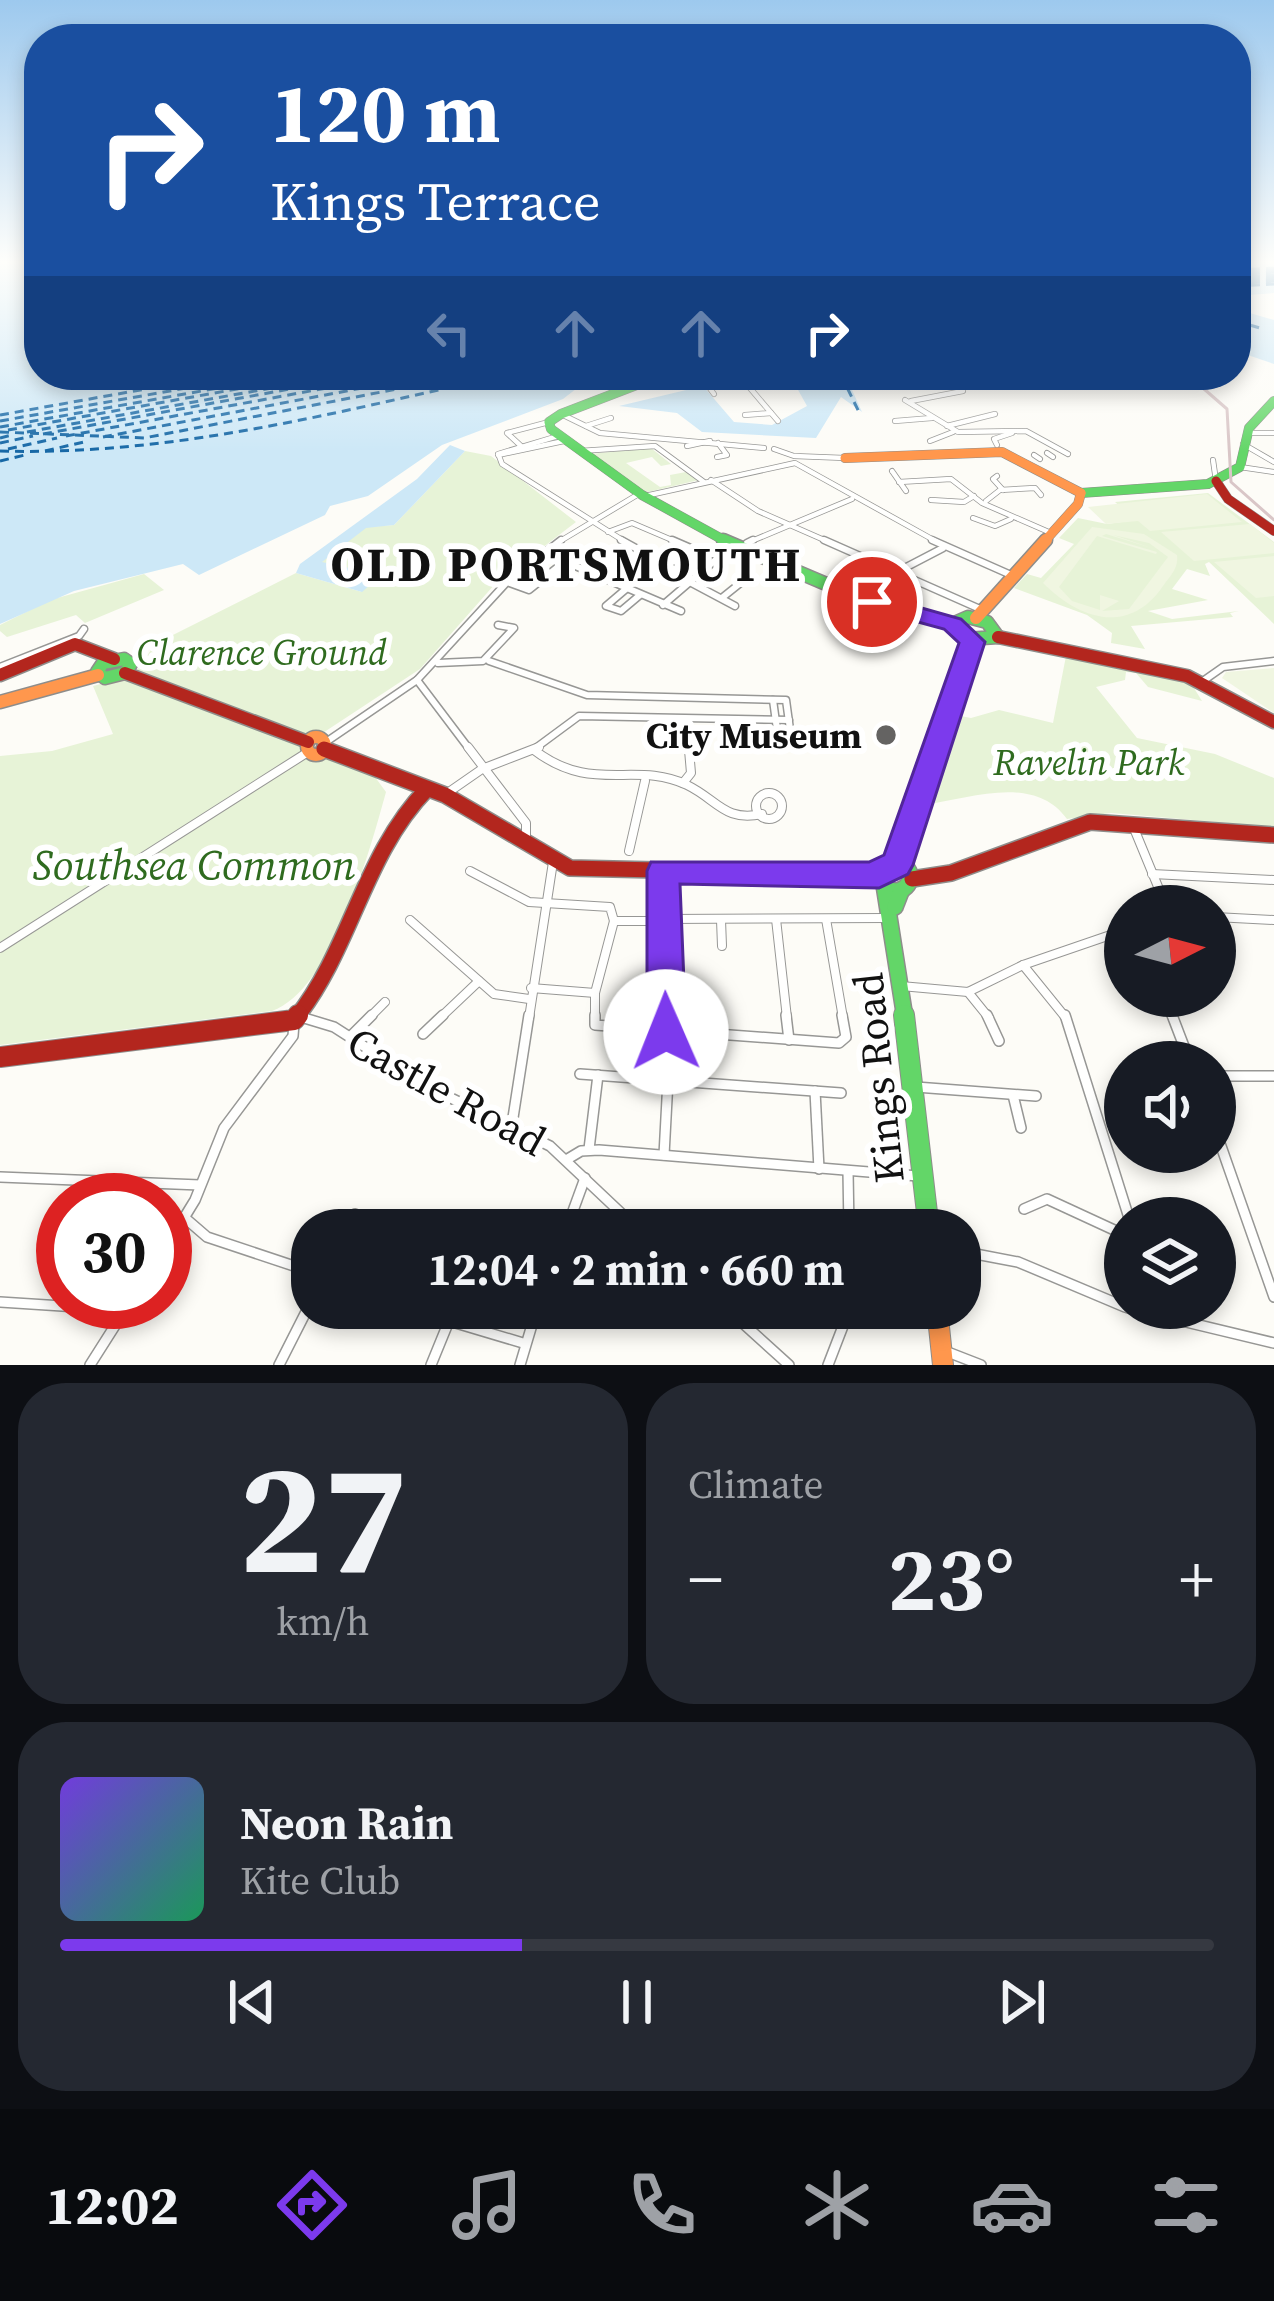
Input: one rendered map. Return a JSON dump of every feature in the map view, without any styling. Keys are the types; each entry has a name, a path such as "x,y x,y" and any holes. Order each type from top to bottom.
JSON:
{"main road":[{"path":"624,390 555,418 561,439 638,496 883,606 952,624 972,642"},
{"path":"845,458 1002,452 1081,493 1216,481 1240,467 1245,439 1274,403"},
{"path":"1216,481 1228,499 1274,531"},
{"path":"952,624 978,613 1082,500 1081,493"},
{"path":"978,613 998,637"},
{"path":"972,642 998,637 1202,681 1274,722"},
{"path":"907,884 897,865 972,642"},
{"path":"0,671 75,644 130,662 125,673"},
{"path":"98,675 99,666 114,659"},
{"path":"0,702 98,675 125,673 308,747 325,746 445,795 554,862 593,870 907,884 951,873 1090,822 1274,835"},
{"path":"0,1058 296,1018 365,897 394,822 427,788"},
{"path":"882,880 884,867 897,865"},
{"name":"Kings Road","path":"882,880 893,918 926,1209"},
{"name":"Kings Road","path":"893,918 907,884"}],"street":[{"path":"711,390 714,394"},
{"path":"751,390 778,421"},
{"path":"963,391 906,401 956,431 981,436 1030,432 1068,454"},
{"path":"745,415 771,413"},
{"path":"947,426 971,419 986,421 980,417 994,414"},
{"path":"521,446 507,433 555,418 600,433 764,448"},
{"path":"895,421 934,418"},
{"path":"655,435 659,420"},
{"path":"586,426 611,421"},
{"path":"930,441 956,431"},
{"path":"997,446 994,440 1013,435 1009,431"},
{"path":"1245,439 1274,434"},
{"path":"499,456 521,446 561,439"},
{"path":"499,456 561,439"},
{"path":"1245,439 1274,462"},
{"path":"687,446 714,441"},
{"path":"714,441 727,455 717,457"},
{"path":"577,452 655,446 788,526 978,613"},
{"path":"774,449 794,457 845,458"},
{"path":"499,456 502,464 586,520 735,606"},
{"path":"1213,460 1216,481"},
{"path":"325,746 437,663 507,582 586,520 638,496 767,465 801,466 943,548 1011,575"},
{"path":"1240,467 1272,473"},
{"path":"892,471 906,491"},
{"path":"997,476 993,478 1004,490"},
{"path":"899,482 951,479 1011,519 1051,533"},
{"path":"986,501 1004,490 1035,488 1041,495"},
{"path":"931,500 945,506 974,496"},
{"path":"663,604 689,579 741,543 852,499"},
{"path":"974,518 994,526 1011,519"},
{"path":"608,532 632,523 695,550 668,564"},
{"path":"895,573 943,548"},
{"path":"545,553 680,611"},
{"path":"507,582 529,590 564,562"},
{"path":"722,598 743,580"},
{"path":"626,589 606,606 621,610 640,595"},
{"path":"489,661 514,628 498,625"},
{"path":"0,671 79,636 84,629"},
{"path":"437,663 464,668 489,661 587,695 786,700 792,744"},
{"path":"1202,681 1223,667 1274,661"},
{"path":"417,680 526,824 525,844"},
{"path":"611,716 613,695"},
{"path":"656,696 656,718"},
{"path":"773,700 778,744"},
{"path":"445,795 482,768 534,750 557,735 569,718 789,720"},
{"path":"0,948 308,747"},
{"path":"534,750 572,776 683,783 718,813 743,818 776,816 787,805 775,796 760,796 754,805 761,814"},
{"path":"683,783 691,772 689,750"},
{"path":"629,851 645,781"},
{"path":"1132,823 1156,885"},
{"path":"512,1125 554,862"},
{"path":"470,871 529,902 610,907 614,921 593,1023 666,1032 842,1041 826,919"},
{"path":"663,871 666,1032"},
{"path":"1151,874 1274,880"},
{"path":"614,921 893,918"},
{"path":"1236,918 1274,920"},
{"path":"721,919 722,946"},
{"path":"410,920 479,982 503,997 596,993"},
{"path":"776,920 789,1040"},
{"path":"901,986 968,992 1023,965 1104,937"},
{"path":"1023,965 1065,1015 1122,1197"},
{"path":"423,1034 479,982"},
{"path":"968,992 988,1014 999,1041"},
{"path":"350,1037 385,1002"},
{"path":"192,1203 224,1127 292,1036 296,1018"},
{"name":"Castle Road","path":"296,1018 350,1037 426,1086 512,1125 566,1160 617,1209"},
{"path":"580,1074 841,1093"},
{"path":"590,1149 598,1075"},
{"path":"1236,1076 1274,1076"},
{"path":"664,1154 668,1080"},
{"path":"912,1087 1036,1096"},
{"path":"815,1091 819,1168"},
{"path":"1013,1095 1021,1128"},
{"path":"566,1160 590,1149 922,1176"},
{"path":"848,1171 849,1209"},
{"path":"1230,1173 1274,1297"},
{"path":"0,1177 200,1185"},
{"path":"574,1209 585,1178"},
{"path":"1024,1209 1047,1199 1104,1225"},
{"path":"192,1224 207,1237 291,1265"},
{"path":"981,1255 1018,1262 1104,1298"},
{"path":"0,1302 36,1303"},
{"path":"431,1365 449,1321 523,1343"},
{"path":"90,1365 113,1329"},
{"path":"279,1365 297,1329"},
{"path":"520,1365 529,1329"},
{"path":"749,1329 789,1365"},
{"path":"828,1365 842,1329"},
{"path":"1218,1329 1274,1343"},
{"path":"942,1358 981,1365"}],"green space":[{"path":"651,448 671,464 661,466 652,457 626,463 660,487 671,485 670,475 686,472 699,480 642,491 589,454"},
{"name":"Southsea Common","path":"465,451 491,456 576,522 495,584 420,669 300,748 375,777 386,792 346,915 313,976 293,998 272,1011 0,1045 0,756 52,751 113,734 93,686 134,675 155,644 296,573 362,592 320,563 366,527 394,525"},
{"path":"1208,493 1274,542 1274,624 1209,562 1205,564 1210,576 1187,569 1172,589 1208,600 1148,611 1172,619 1239,611 1230,613 1233,617 1131,626 1145,649 1111,643 1112,633 1087,615 1014,588 1027,574 1041,578 1074,544 1059,538 1078,518 1107,524 1136,520 1115,502"},
{"path":"1207,494 1242,522 1150,531 1138,521 1106,524 1088,507"},
{"path":"1250,524 1274,543 1274,553 1194,561 1161,532"},
{"path":"1092,527 1144,534 1177,555 1173,573 1148,603 1118,617 1087,613 1043,583","holes":["1113,535 1149,543 1168,557 1129,609 1102,611 1119,601 1100,595 1100,610 1072,601 1059,587 1097,536 1156,554 1102,536 1152,548"]},
{"path":"1274,556 1274,596 1256,598 1214,562"},
{"path":"144,574 164,590 85,623 76,615 7,637 0,631 0,625 50,600"},
{"name":"Ravelin Park","path":"1066,656 1189,680 1202,701 1148,687 1136,673 1126,672 1125,680 1096,687 1137,738 1215,754 1274,778 1274,827 1111,813 1067,819 1053,805 1020,793 982,794 924,805 955,715 971,718 999,710 1053,723"},
{"path":"1274,668 1274,713 1222,678 1226,672"}],"water":[{"path":"0,325 24,325 24,390 575,390 563,399 442,445 368,496 330,506 325,515 199,575 183,564 74,591 0,624"},
{"path":"1251,325 1274,325 1274,364 1251,356"},
{"path":"686,390 706,390 734,422 772,425 807,406 798,390 852,390 862,412 841,397 816,438 702,432 677,413 619,406"},
{"path":"450,445 465,451 394,525 366,528 322,562 381,575 362,592 296,573 300,564 417,479"}],"ferry route":[{"path":"1251,325 1260,328"},
{"path":"0,415 140,390"},
{"path":"0,421 175,390"},
{"path":"0,427 207,390"},
{"path":"8,430 231,390"},
{"path":"27,432 261,390"},
{"path":"44,434 285,390"},
{"path":"72,435 316,390"},
{"path":"106,436 352,390"},
{"path":"106,436 144,438 392,390"},
{"path":"45,451 192,439 438,390"},
{"path":"848,390 859,412"},
{"path":"0,432 44,434"},
{"path":"44,434 72,435"},
{"path":"0,438 12,435"},
{"path":"66,436 72,435"},
{"path":"72,435 106,436"},
{"path":"0,443 33,436"},
{"path":"8,449 57,438"},
{"path":"45,451 88,441"},
{"path":"0,451 45,451"},
{"path":"0,461 29,454"}],"railway":[{"path":"1205,390 1227,409 1231,482 1274,520"}],"traffic: fast":[{"path":"624,390 561,414 549,422 551,429 642,495 740,549 845,592 952,624"},
{"path":"1081,493 1208,484 1240,467 1249,428 1274,401"},
{"path":"968,617 987,622 998,637 984,642 966,639 952,624 968,617"},
{"path":"124,659 131,664 125,673 105,678 97,672 103,663 124,659"},
{"path":"896,863 906,867 910,877 906,887 896,891 886,887 882,877 886,867 896,863"},
{"path":"884,885 893,918 927,1209"},
{"path":"895,907 902,889"}],"traffic: slow":[{"path":"845,458 1002,452 1081,493"},
{"path":"976,618 1078,504 1081,493"},
{"path":"0,702 98,675"},
{"path":"316,737 325,746 316,755 307,746 316,737"},
{"path":"939,1329 943,1365"}],"traffic: jam":[{"path":"1216,481 1228,499 1274,531"},
{"path":"998,637 1187,676 1274,722"},
{"path":"897,865 972,642"},
{"path":"0,675 75,644 114,659"},
{"path":"125,673 308,742"},
{"path":"324,749 445,795 570,868 879,875"},
{"path":"0,1057 294,1020 332,964 385,841 427,789"},
{"path":"912,879 951,873 1090,822 1274,835"}],"place":[{"name":"City Museum","path":"886,735"}],"district":[{"name":"OLD PORTSMOUTH","path":"567,564"}],"route":[{"path":"666,1032 663,871 879,875 884,867 897,865 972,642 952,624 872,602"}],"park label":[{"name":"Clarence Ground","path":"262,652"}]}
